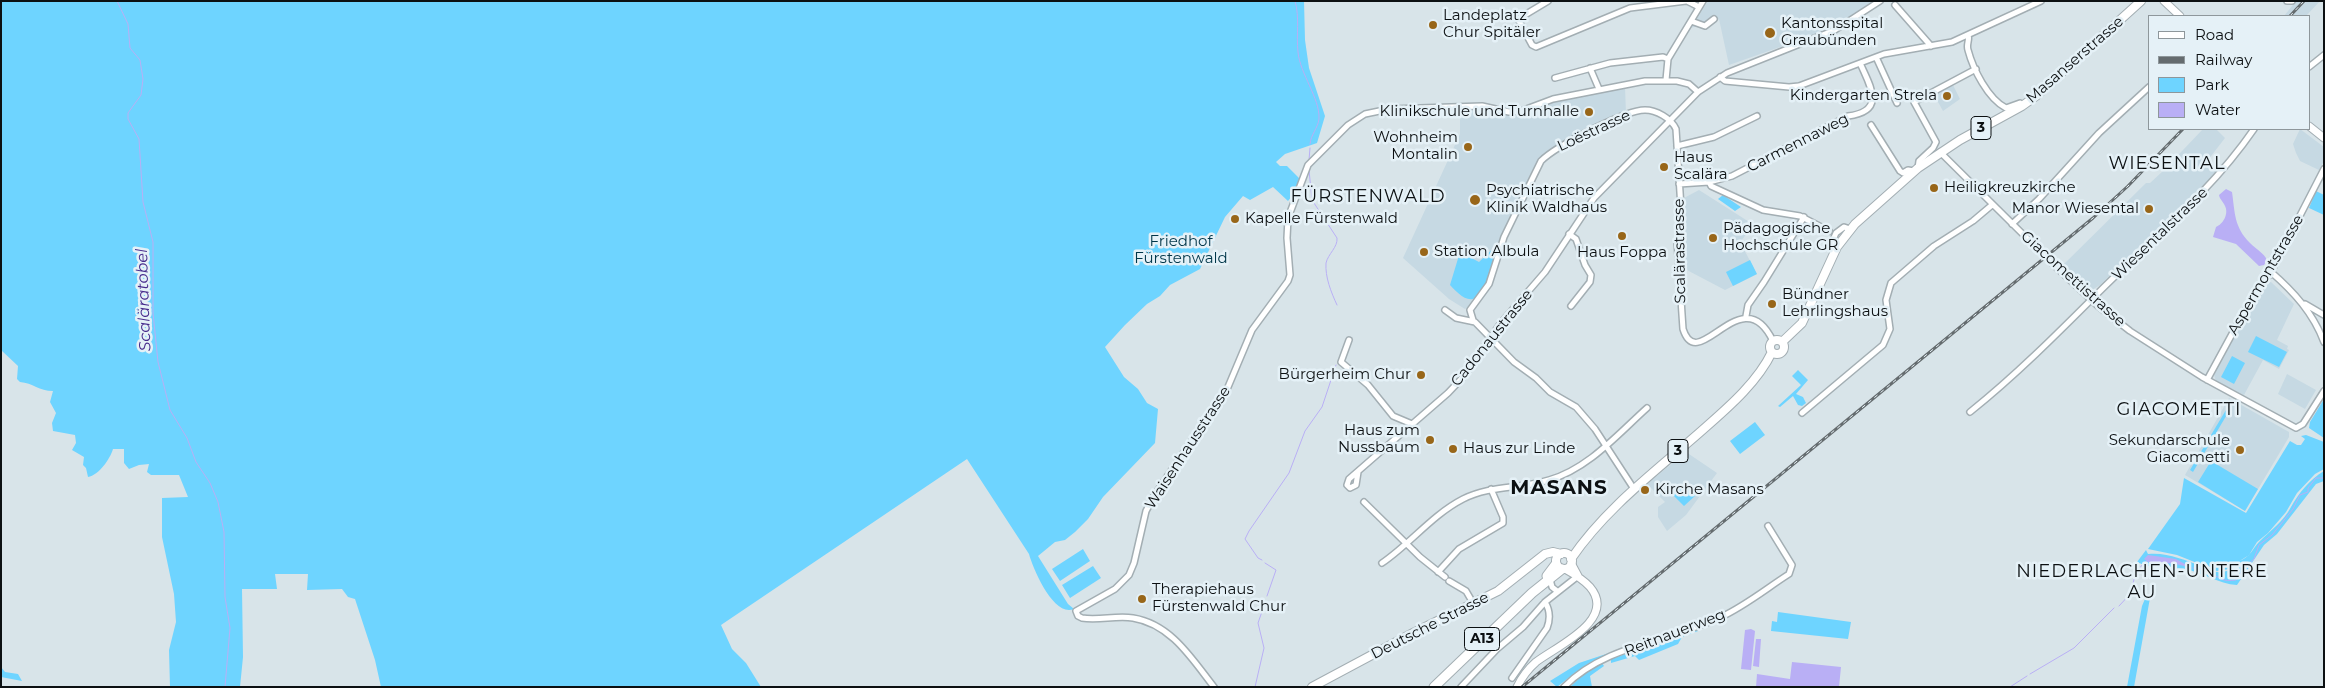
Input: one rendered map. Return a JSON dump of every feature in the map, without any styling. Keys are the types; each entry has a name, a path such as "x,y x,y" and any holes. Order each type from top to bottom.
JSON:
{"highway":[{"name":"A13","path":"1532,593 1550,579 1564,561"},
{"name":"A13","path":"1434,687 1564,561"}],"main road":[{"name":"Masanserstrasse","path":"1782,342 1802,323 1836,247 1850,229 1916,169 1940,152 2022,106 2140,1"},
{"path":"1773,341 1779,340 1782,342"},
{"name":"3","path":"1564,561 1634,489 1723,411 1761,371 1772,352 1770,346 1773,341"},
{"name":"3","path":"1772,352 1781,353 1784,349 1782,342"},
{"name":"Deutsche Strasse","path":"1312,687 1504,588 1542,557 1551,556 1564,561"}],"street":[{"path":"1548,1 1518,19 1534,47 1541,47 1630,8 1686,1 1699,7"},
{"path":"1666,80 1668,59 1703,1"},
{"path":"1670,121 1698,92 1720,77 1826,34 1880,1"},
{"path":"1720,77 1726,81 1795,86 1876,56 1952,42 2041,1"},
{"path":"2164,1 2179,15"},
{"path":"1895,5 1930,42 1931,46"},
{"path":"1691,20 1705,26 1714,19"},
{"path":"1968,35 1967,48 1985,88 2006,108 2020,102 2022,106"},
{"path":"2310,66 2324,55"},
{"path":"1876,56 1898,103"},
{"path":"1555,78 1626,60 1663,57 1668,59"},
{"name":"Carmennaweg","path":"1679,184 1709,182 1746,169 1848,116 1856,115 1868,108 1873,103 1874,95 1860,63"},
{"path":"1590,68 1599,89 1626,83 1666,80 1686,82 1698,92"},
{"path":"1871,125 1900,171 1903,173 1916,169 1921,157 1933,148 1936,142 1914,102 1976,69"},
{"path":"2012,224 2039,199 2099,133 2148,88"},
{"name":"Waisenhausstrasse","path":"1214,687 1177,641 1153,625 1131,618 1082,618 1078,616 1076,611 1115,589 1128,574 1134,563 1146,511 1154,496 1228,387 1252,330 1290,278 1288,218 1308,165 1348,125 1373,111 1482,106 1509,112 1522,111 1553,99 1599,89"},
{"name":"Loëstrasse","path":"1473,320 1470,310 1489,284 1504,237 1541,161 1560,145 1634,112 1654,111 1670,121"},
{"path":"1677,146 1705,140 1757,116"},
{"name":"Scalärastrasse","path":"1670,121 1676,129 1682,224 1677,241 1685,335 1694,341 1703,341 1736,319 1746,316"},
{"name":"Cadonaustrasse","path":"1358,472 1459,381 1490,338 1545,272 1599,191 1670,121"},
{"path":"2310,127 2324,138"},
{"name":"Wiesentalstrasse","path":"1970,412 2092,300 2202,194 2229,164 2253,130"},
{"name":"Giacomettistrasse","path":"1940,152 1992,205 2092,300 2151,346 2207,380 2294,427 2300,427 2324,391"},
{"name":"Aspermontstrasse","path":"2207,380 2244,312 2271,272 2324,169"},
{"path":"1709,182 1711,186 1763,210 1791,213 1804,217 1829,231"},
{"path":"1802,413 1883,345 1890,329 1887,294 1893,281 1934,246 1978,218 1992,205"},
{"path":"1773,341 1758,322 1746,316 1748,305 1804,217"},
{"path":"1569,234 1576,239 1591,278 1571,306"},
{"path":"2271,272 2302,302 2316,322 2324,342"},
{"path":"2302,302 2324,315 2316,322"},
{"path":"1445,310 1456,318 1473,320 1514,362 1536,378 1550,392 1576,406 1606,444 1634,489"},
{"path":"1349,340 1341,362 1368,385 1393,416 1412,424"},
{"path":"1382,563 1451,506 1467,497 1491,489 1526,485 1557,477 1581,464 1647,408"},
{"path":"1438,572 1459,549 1503,522 1503,517 1491,489"},
{"path":"1364,502 1438,572 1466,591 1473,604"},
{"name":"Reitnauerweg","path":"1564,687 1583,671 1606,658 1721,617 1789,574 1792,565 1768,526"},
{"path":"1517,687 1532,666 1576,635 1594,616 1596,605 1594,593 1564,561"},
{"path":"1461,687 1497,649 1523,628 1545,602 1578,576"},
{"path":"1550,579 1552,587 1557,591"},
{"path":"1512,678 1547,628 1549,622 1548,608 1545,602"}],"shaded area":[{"name":"Kantonsspital Graubünden","path":"1708,1 1873,1 1840,23 1817,34 1729,65 1719,19 1706,29 1697,26 1691,28"},
{"path":"2296,1 2320,1 2307,15 2285,15"},
{"name":"Kindergarten Strela","path":"1952,83 1960,99 1943,111 1933,93"},
{"name":"Psychiatrische Klinik Waldhaus","path":"1625,86 1626,115 1537,163 1480,293 1468,307 1465,309 1449,299 1403,258 1460,134 1460,110 1483,109 1510,115 1520,114 1554,101"},
{"path":"2202,130 2217,130 2225,138 2208,160 2219,170 2100,285 2092,290 2085,289 2061,267 2146,183 2150,183"},
{"path":"2300,130 2301,130 2324,147 2324,161 2319,170 2300,161 2293,144"},
{"name":"Pädagogische Hochschule GR","path":"1699,190 1754,225 1740,242 1757,274 1725,290 1683,268 1681,243 1685,234 1684,198"},
{"path":"2271,282 2294,304 2277,340 2288,346 2287,349 2289,350 2279,369 2263,360 2244,395 2216,381 2214,375 2248,312 2267,283"},
{"path":"2287,374 2316,390 2305,409 2278,394"},
{"name":"Sekundarschule Giacometti","path":"2229,398 2289,432 2289,437 2245,511 2185,475"},
{"path":"1686,452 1717,473 1686,515 1667,531 1658,517 1658,507 1665,502 1647,484"}],"green space":[{"name":"Friedhof Fürstenwald","path":"1,1 1304,1 1305,40 1309,68 1325,116 1317,143 1285,154 1276,162 1280,166 1287,166 1300,179 1296,191 1288,201 1273,187 1250,200 1243,196 1225,217 1200,269 1170,285 1160,296 1147,304 1105,347 1124,377 1138,389 1147,403 1158,409 1155,443 1103,497 1088,519 1075,532 1065,540 1055,542 1038,556 1068,604 1074,609 1066,610 1052,600 1035,570 1029,554 967,459 721,625 732,649 746,663 761,687 381,687 375,660 355,599 348,597 342,589 307,590 308,574 275,574 277,589 242,589 243,657 240,687 170,687 169,650 176,622 174,594 162,537 162,498 188,497 179,475 151,475 147,472 149,464 129,469 124,463 124,449 113,449 104,466 88,477 86,468 83,465 84,457 72,450 76,443 75,435 53,431 52,423 56,413 50,402 53,391 20,382 17,379 18,366 1,350"},
{"path":"2316,191 2324,195 2324,215 2309,208"},
{"path":"1723,195 1741,207 1735,211 1718,199"},
{"path":"1500,242 1483,290 1473,299 1460,295 1450,285 1460,252 1479,262"},
{"path":"1750,260 1757,274 1733,286 1726,272"},
{"path":"2256,336 2287,352 2279,367 2248,352"},
{"path":"2232,356 2245,363 2234,384 2221,377"},
{"path":"1798,370 1808,380 1796,394 1803,397 1806,403 1802,406 1798,405 1793,396 1780,407 1778,406 1801,385 1792,376"},
{"path":"2324,399 2324,438 2309,428 2310,422"},
{"path":"2229,405 2232,406 2193,472 2190,470"},
{"path":"1755,422 1765,435 1740,454 1730,441"},
{"path":"2306,435 2324,442 2324,469 2315,474 2297,493 2286,512 2268,533 2257,542 2249,555 2260,541 2285,517 2305,487 2324,471 2324,481 2316,484 2277,534 2264,545 2237,585 2223,583 2178,568 2149,566 2137,562 2146,550 2148,554 2162,554 2175,557 2216,572 2224,572 2230,569 2238,563 2229,569 2217,571 2177,555 2148,549 2180,504 2184,478 2246,513 2290,441 2301,445 2305,439 2301,436"},
{"path":"2211,461 2258,489 2245,511 2198,482"},
{"path":"1684,483 1696,495 1684,506 1673,495"},
{"path":"1083,549 1090,561 1060,581 1052,569"},
{"path":"1093,566 1101,578 1070,598 1062,585"},
{"path":"2147,594 2150,598 2134,687 2127,687 2142,606"},
{"path":"1778,612 1851,622 1848,639 1771,631 1772,621 1777,622"},
{"path":"1696,629 1698,631 1682,637 1678,644 1639,660 1635,656 1611,663 1611,659"},
{"path":"1609,653 1610,655 1576,672 1557,687 1550,681 1579,663"},
{"path":"1602,663 1604,666 1590,676 1592,687 1570,687 1585,673"},
{"path":"1,667 5,672 18,674 22,681 1,677"}],"water":[{"path":"2226,189 2232,192 2236,219 2241,231 2250,243 2266,258 2267,260 2264,265 2259,266 2236,244 2213,237 2216,227 2219,226 2226,215 2226,209 2219,195"},
{"path":"2148,555 2176,559 2192,568 2176,564 2148,562 2144,559"},
{"path":"1751,629 1755,631 1751,670 1741,669 1745,630"},
{"path":"1756,639 1761,639 1759,667 1753,666"},
{"path":"1792,662 1841,667 1839,687 1756,687 1757,674 1790,679"}],"waterway":[{"name":"Scaläratobel","path":"117,1 128,24 130,48 140,60 143,79 141,95 128,113 128,119 139,139 143,202 153,242 153,313 158,362 170,410 187,438 196,462 210,483 218,502 224,532 225,597 230,628 225,687"},
{"path":"1295,1 1300,60 1316,103 1319,119 1310,144"},
{"path":"1309,160 1310,148"},
{"path":"1309,170 1312,200 1337,238 1336,244 1326,263 1326,274 1337,305"},
{"path":"1262,560 1258,558 1245,539 1289,473 1305,431 1322,407 1336,365"},
{"path":"2193,568 2205,570 2224,580 2236,580 2244,568 2254,559 2259,545 2272,535 2293,509 2300,495 2308,492 2308,488 2316,478 2324,478"},
{"path":"2119,606 2132,592 2136,574 2148,560"},
{"path":"1265,563 1276,570 1267,596"},
{"path":"1255,687 1264,648 1258,623 1265,603"},
{"path":"2030,674 2074,648 2114,608"},
{"path":"2010,687 2027,676"}],"railway":[{"path":"2291,15 2304,1"},
{"path":"1522,687 2093,218 2128,186 2182,130"}],"place":[{"name":"Landeplatz Chur Spitäler","path":"1433,25"},
{"name":"Kantonsspital Graubünden","path":"1770,33"},
{"name":"Kindergarten Strela","path":"1947,96"},
{"name":"Klinikschule und Turnhalle","path":"1589,112"},
{"name":"Wohnheim Montalin","path":"1468,147"},
{"name":"Haus Scalära","path":"1664,167"},
{"name":"Heiligkreuzkirche","path":"1934,188"},
{"name":"Psychiatrische Klinik Waldhaus","path":"1475,200"},
{"name":"Manor Wiesental","path":"2149,209"},
{"name":"Kapelle Fürstenwald","path":"1235,219"},
{"name":"Haus Foppa","path":"1622,236"},
{"name":"Pädagogische Hochschule GR","path":"1713,238"},
{"name":"Station Albula","path":"1424,252"},
{"name":"Bündner Lehrlingshaus","path":"1772,304"},
{"name":"Bürgerheim Chur","path":"1421,375"},
{"name":"Haus zum Nussbaum","path":"1430,440"},
{"name":"Haus zur Linde","path":"1453,449"},
{"name":"Sekundarschule Giacometti","path":"2240,450"},
{"name":"Kirche Masans","path":"1645,490"},
{"name":"Therapiehaus Fürstenwald Chur","path":"1142,599"}],"district":[{"name":"WIESENTAL","path":"2167,164"},
{"name":"FÜRSTENWALD","path":"1368,197"},
{"name":"GIACOMETTI","path":"2179,410"},
{"name":"MASANS","path":"1559,488"},
{"name":"NIEDERLACHEN-UNTERE AU","path":"2142,582"}]}
